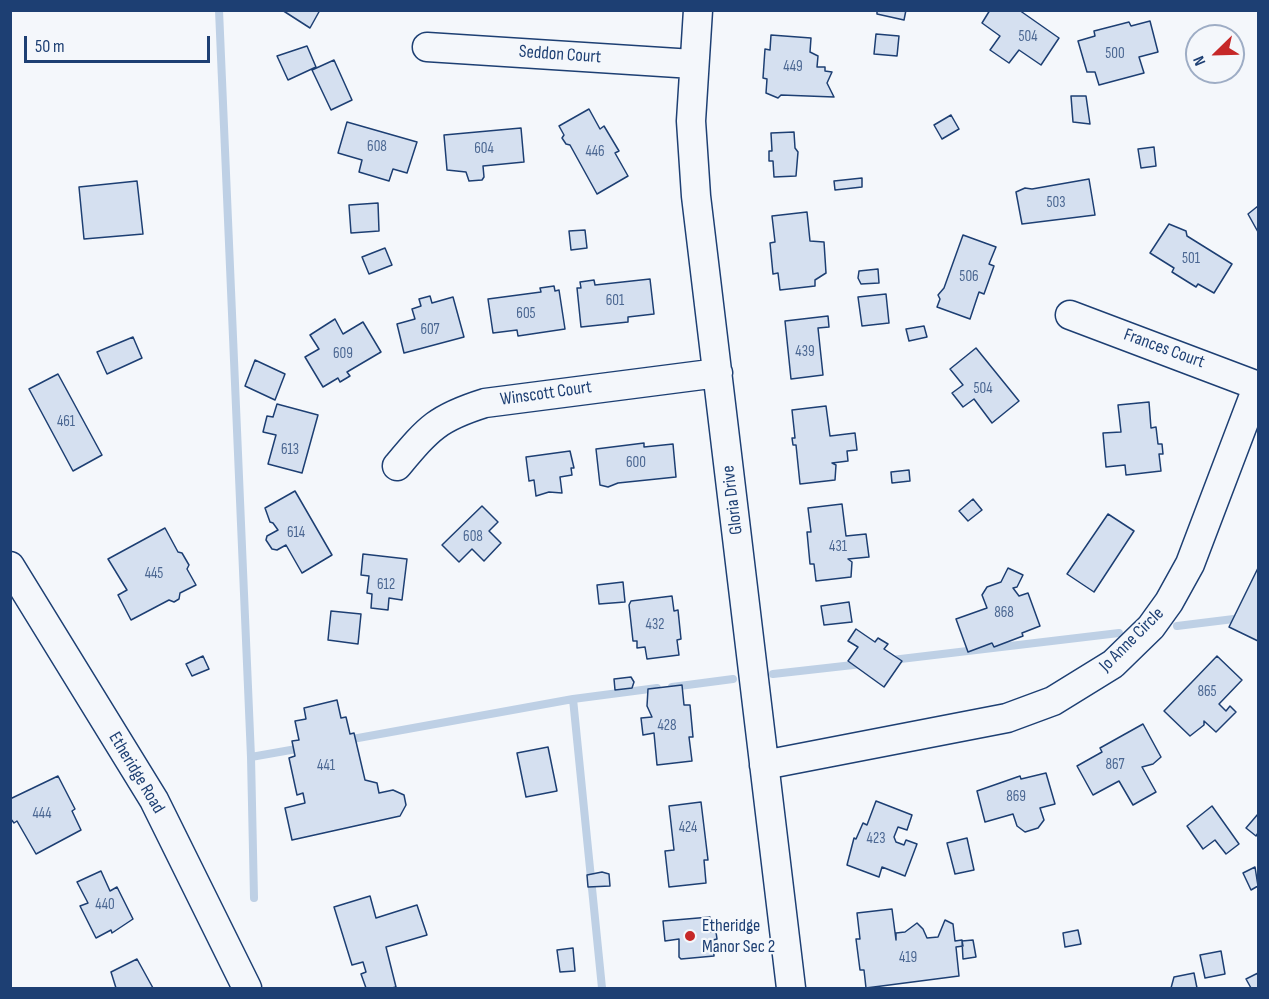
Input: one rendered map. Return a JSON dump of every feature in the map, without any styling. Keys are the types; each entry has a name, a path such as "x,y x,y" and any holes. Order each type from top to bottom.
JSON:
{"street":[{"name":"Gloria Drive","path":"698,10 691,121 696,196 791,988"},
{"name":"Seddon Court","path":"427,46 693,64"},
{"name":"Frances Court","path":"1071,315 1258,385"},
{"name":"Winscott Court","path":"397,466 440,421 452,413 485,403 718,373"},
{"name":"Jo Anne Circle","path":"765,765 1008,718 1053,701 1113,664 1157,619 1190,564 1258,385"},
{"name":"Etheridge Road","path":"10,566 154,800 247,988"}],"building":[{"path":"282,10 320,10 310,28"},
{"path":"877,10 906,10 904,20 877,14"},
{"path":"990,10 1019,10 1059,38 1041,65 1019,50 1009,63 990,50 1000,36 982,23"},
{"path":"1150,21 1158,52 1139,57 1144,73 1099,85 1095,72 1087,72 1078,41 1095,36 1094,31 1129,22 1131,26"},
{"path":"876,34 899,36 897,56 874,54"},
{"path":"771,35 811,38 810,52 818,56 817,67 825,67 825,71 832,72 827,83 834,97 781,95 778,98 766,93 767,79 763,78 765,49 770,50"},
{"path":"307,46 316,67 288,80 277,56"},
{"path":"334,60 352,100 331,110 312,70"},
{"path":"1071,96 1086,96 1090,124 1073,122"},
{"path":"589,109 600,129 604,126 619,151 615,153 628,176 597,194 570,145 566,144 562,138 564,135 559,126"},
{"path":"951,115 959,129 942,139 934,125"},
{"path":"347,122 417,142 407,173 393,169 389,181 359,172 362,160 338,153"},
{"path":"521,128 524,162 483,166 482,180 469,181 466,172 447,170 444,135"},
{"path":"794,132 795,148 798,152 796,176 774,177 773,161 769,161 769,151 772,151 771,133"},
{"path":"1154,147 1156,166 1141,168 1138,149"},
{"path":"862,178 862,187 835,190 834,181"},
{"path":"1089,179 1095,215 1022,224 1016,192 1025,188 1032,189"},
{"path":"137,181 143,234 84,239 79,187"},
{"path":"378,203 379,231 351,233 349,205"},
{"path":"1258,206 1258,232 1248,214"},
{"path":"807,212 810,241 824,242 826,273 815,280 815,286 780,290 778,273 773,274 770,243 775,242 772,216"},
{"path":"1169,224 1186,231 1187,236 1232,264 1214,293 1198,284 1196,287 1172,272 1174,268 1150,253"},
{"path":"585,230 587,248 571,250 569,231"},
{"path":"963,235 996,247 989,264 994,266 984,294 979,292 970,319 937,307 940,299 938,295 944,288"},
{"path":"385,248 392,265 369,274 362,257"},
{"path":"878,269 879,283 861,284 858,278 859,271"},
{"path":"650,279 654,314 628,317 628,322 581,327 577,288 581,288 580,282 594,280 595,285"},
{"path":"554,286 555,291 559,290 565,329 518,336 517,330 493,333 488,299 541,292 540,288"},
{"path":"886,294 889,323 862,326 858,297"},
{"path":"430,296 432,303 453,297 464,337 404,353 397,324 415,319 412,309 421,306 419,299"},
{"path":"828,316 829,327 818,328 823,375 791,379 785,321"},
{"path":"335,319 343,334 363,322 381,352 347,372 350,376 340,382 338,378 323,387 305,357 319,349 310,335"},
{"path":"924,326 927,337 909,341 906,329"},
{"path":"133,337 142,358 107,374 97,352"},
{"path":"976,348 1019,401 992,423 974,399 963,407 952,393 963,385 950,369"},
{"path":"255,360 285,374 275,400 245,386"},
{"path":"58,374 102,455 73,471 29,389"},
{"path":"1149,402 1151,428 1156,427 1158,444 1162,444 1163,454 1159,454 1161,471 1126,475 1125,465 1106,467 1103,433 1121,432 1118,405"},
{"path":"277,404 318,415 302,473 268,464 276,435 263,432 267,416 273,417"},
{"path":"826,406 830,436 855,433 857,450 847,451 848,461 832,463 836,465 835,480 800,484 796,445 793,445 792,438 795,438 792,410"},
{"path":"644,443 644,447 673,444 676,477 618,483 608,487 600,485 596,449"},
{"path":"570,451 574,468 571,468 572,475 560,477 562,493 549,492 536,496 534,480 529,481 526,457"},
{"path":"909,470 910,481 892,483 891,472"},
{"path":"295,491 332,555 302,573 286,545 277,550 272,549 266,540 267,536 278,530 270,522 265,508"},
{"path":"973,499 982,510 968,521 959,511"},
{"path":"842,504 846,536 866,534 869,557 848,559 852,562 851,577 816,581 814,564 810,564 807,532 811,532 808,508"},
{"path":"482,506 498,522 489,531 501,543 484,561 472,549 459,562 442,545"},
{"path":"1108,514 1134,531 1094,592 1067,574"},
{"path":"165,528 178,552 182,553 189,565 187,569 196,585 180,593 179,599 174,602 169,600 131,620 118,595 127,590 108,559"},
{"path":"363,554 407,559 402,600 389,598 388,610 371,608 372,594 367,593 369,576 361,575"},
{"path":"1008,568 1023,575 1017,587 1013,588 1019,596 1028,593 1040,626 1022,633 1023,636 994,647 992,643 968,652 956,619 987,608 982,595 987,587 1001,582"},
{"path":"1258,568 1258,641 1229,627"},
{"path":"623,582 625,602 599,604 597,585"},
{"path":"672,596 674,611 678,610 681,639 677,640 679,655 647,659 645,647 637,648 637,641 633,641 629,605 631,601"},
{"path":"849,602 852,622 824,625 821,606"},
{"path":"331,611 361,614 358,644 328,640"},
{"path":"856,629 875,642 878,638 888,644 884,649 902,661 884,687 848,661 858,647 848,641"},
{"path":"203,656 209,669 192,676 186,664"},
{"path":"1217,656 1242,680 1219,704 1226,711 1230,706 1236,712 1216,732 1204,721 1204,725 1190,736 1164,711"},
{"path":"631,677 634,682 632,688 615,690 614,679"},
{"path":"682,685 684,705 690,705 693,737 689,737 692,761 657,765 654,733 643,735 641,718 652,717 647,706 648,689"},
{"path":"337,700 341,718 346,717 350,734 354,733 365,780 377,783 379,793 393,790 404,795 406,805 400,816 292,840 285,808 305,803 303,793 297,795 289,758 295,756 292,741 299,740 295,721 306,719 304,708"},
{"path":"1143,724 1161,757 1153,764 1142,767 1156,792 1133,805 1119,781 1093,795 1077,766 1102,752 1100,748"},
{"path":"548,747 557,791 526,797 517,753"},
{"path":"1046,773 1055,804 1040,808 1044,820 1038,828 1025,832 1017,826 1013,814 985,822 977,791 1020,776 1021,779"},
{"path":"58,776 75,809 72,811 81,830 36,854 17,821 14,823 10,818 10,799"},
{"path":"876,801 912,815 907,830 898,827 894,837 896,842 904,845 906,840 917,844 905,876 882,867 879,877 847,865 854,838 856,839 863,823 867,825"},
{"path":"701,802 708,860 704,860 706,883 669,887 665,851 674,850 669,806"},
{"path":"1212,806 1239,844 1226,854 1215,840 1203,849 1187,826"},
{"path":"1258,814 1258,833 1256,836 1246,828"},
{"path":"967,838 974,870 955,874 947,843"},
{"path":"1255,867 1258,886 1251,890 1243,873"},
{"path":"101,871 110,891 117,887 133,919 112,933 111,930 96,938 80,906 88,903 77,882"},
{"path":"602,872 609,874 610,886 588,887 587,875"},
{"path":"370,896 376,918 417,905 427,935 386,947 396,987 366,988 361,974 366,972 363,962 352,965 334,907"},
{"path":"892,909 896,940 896,933 905,932 917,923 927,938 938,937 945,920 953,924 955,941 962,940 963,946 956,947 959,976 866,988 864,970 860,970 856,939 860,939 857,913"},
{"name":"Etheridge Manor Sec 2","path":"710,917 711,932 716,932 717,939 713,940 714,956 681,959 679,939 665,941 663,921"},
{"path":"1078,930 1081,944 1065,947 1063,933"},
{"path":"973,940 976,957 963,959 962,941"},
{"path":"573,948 575,971 560,972 557,950"},
{"path":"1221,951 1225,974 1205,978 1200,955"},
{"path":"137,959 153,988 116,988 111,972"},
{"path":"1194,973 1197,988 1171,988 1174,977"},
{"path":"1258,973 1258,988 1251,988 1246,979"}],"waterway":[{"path":"219,10 251,757 254,898"},
{"path":"1177,626 1258,616"},
{"path":"892,660 1119,633"},
{"path":"773,674 862,664"},
{"path":"672,687 733,679"},
{"path":"347,740 573,699 657,688"},
{"path":"573,699 602,988"},
{"path":"251,757 302,748"}],"place":[{"name":"Etheridge Manor Sec 2","path":"690,936"}]}
